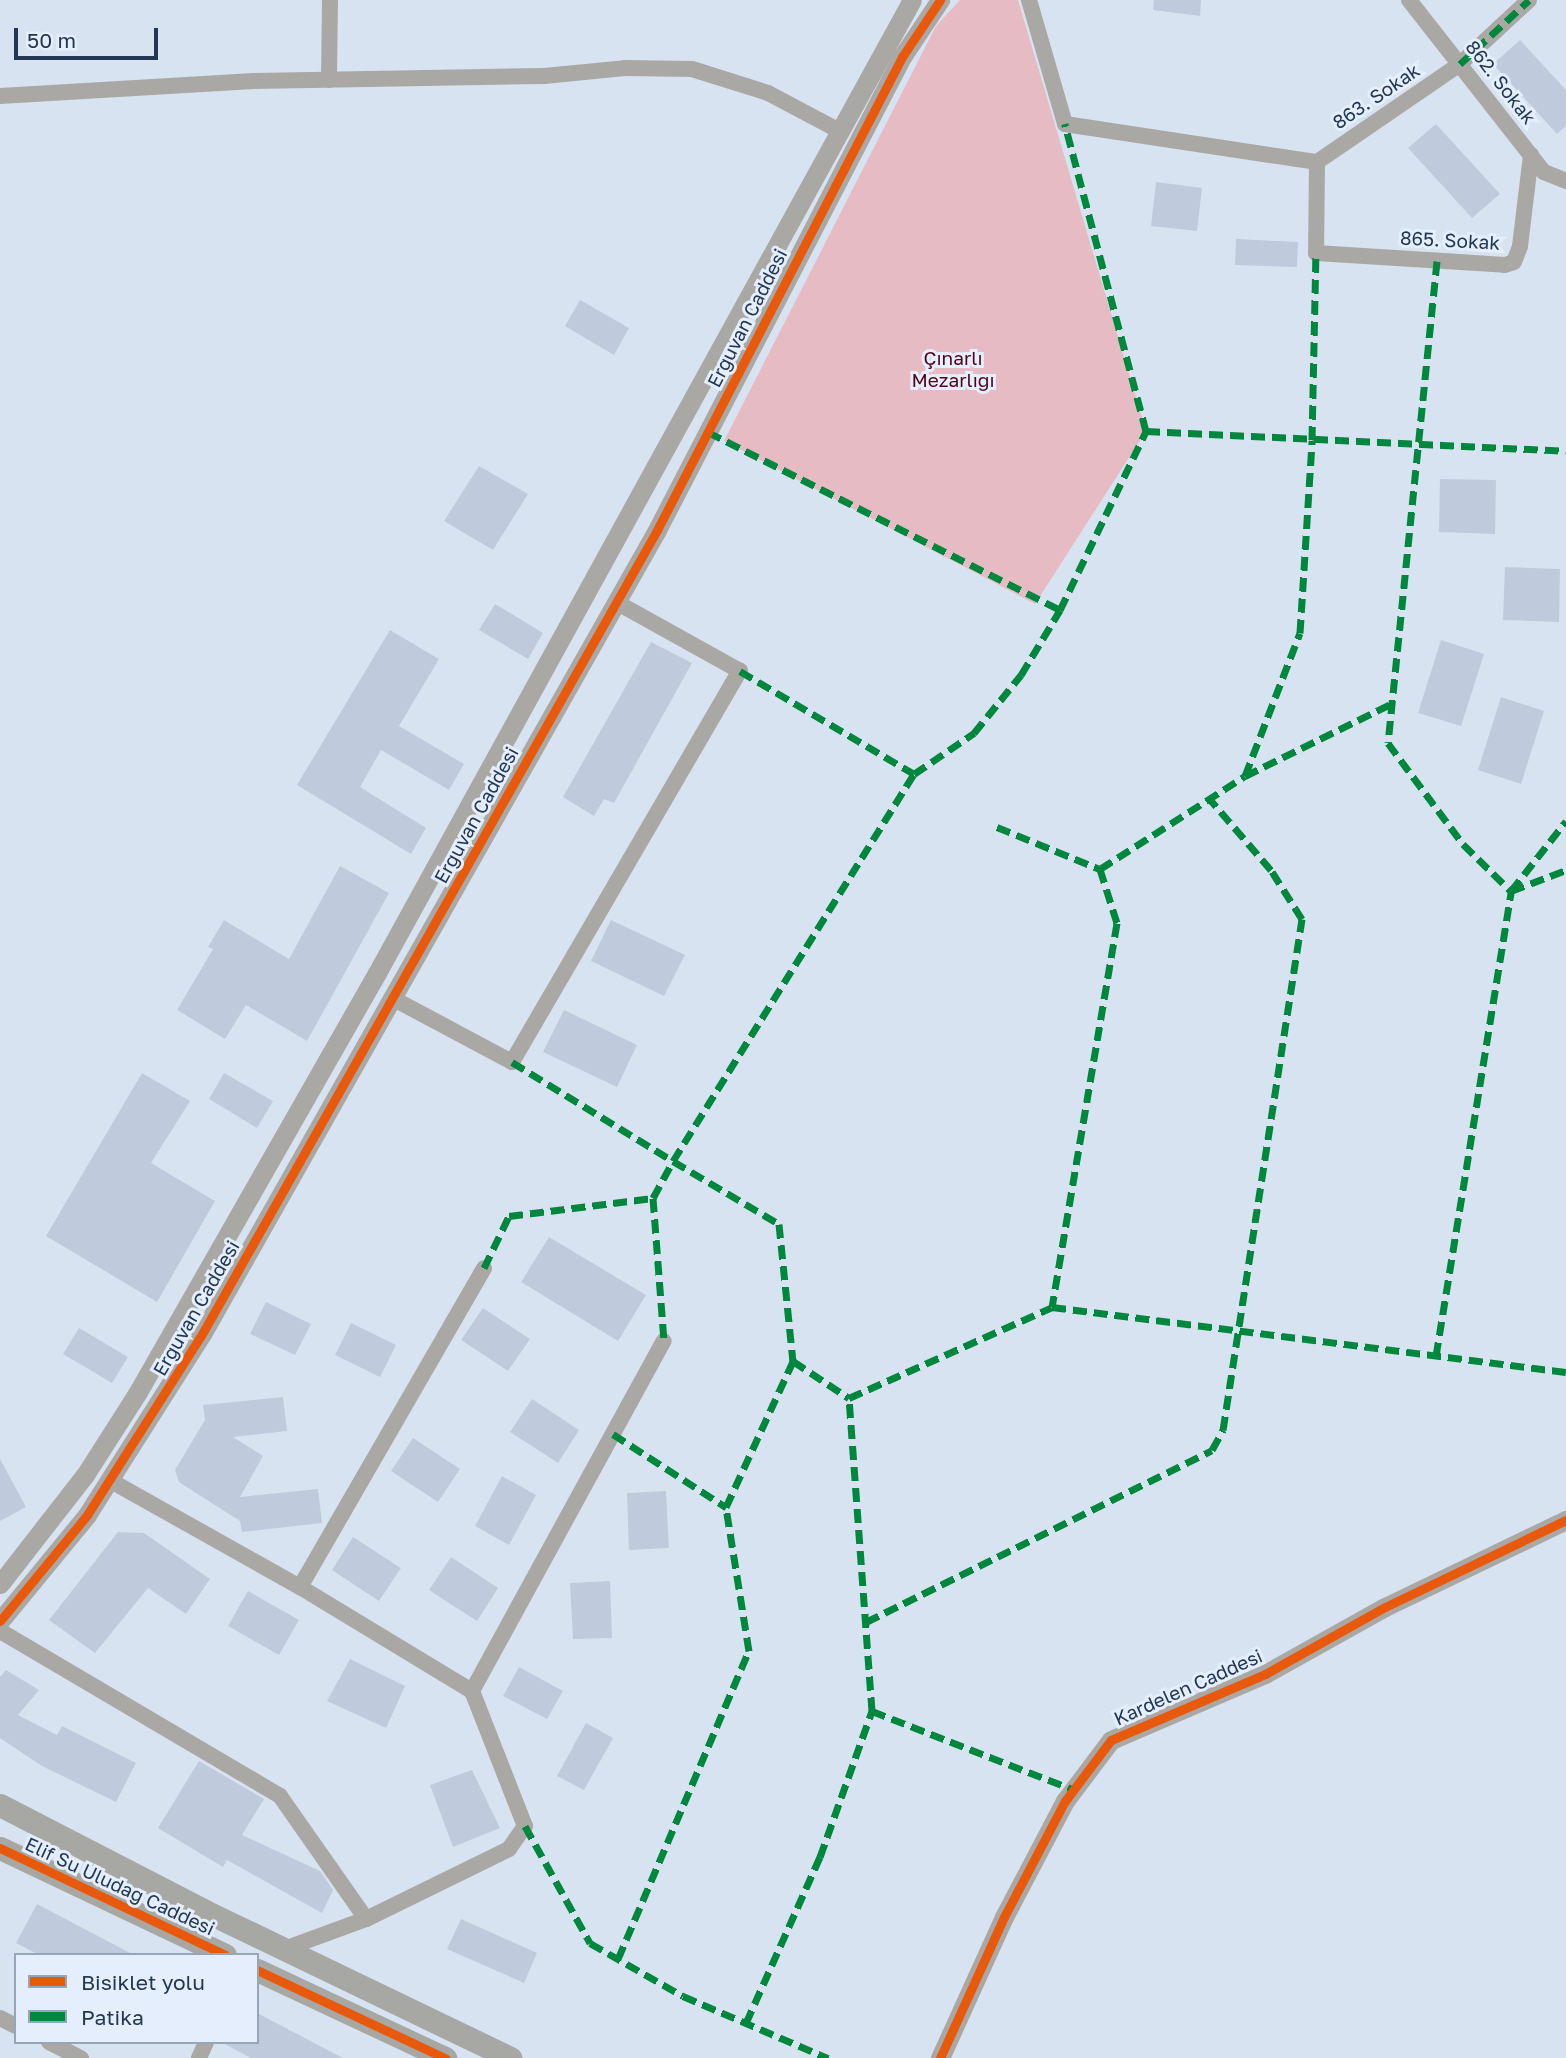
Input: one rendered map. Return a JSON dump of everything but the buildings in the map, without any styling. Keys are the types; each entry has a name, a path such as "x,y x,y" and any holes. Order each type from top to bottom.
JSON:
{"main road":[{"name":"Elif Su Uludağ Caddesi","path":"0,1805 284,1949 511,2058"},
{"name":"Elif Su Uludağ Caddesi","path":"0,1848 221,1953"},
{"path":"259,1971 445,2058"}],"street":[{"path":"328,80 330,0"},
{"path":"0,1584 71,1495 138,1392 384,961 838,130 912,0"},
{"name":"Erguvan Caddesi","path":"0,1621 111,1481 195,1346 616,602 902,57 940,0"},
{"path":"1028,0 1065,124 1317,162"},
{"name":"862. Sokak","path":"1409,0 1544,172 1566,181"},
{"name":"863. Sokak","path":"1317,162 1460,64 1530,0"},
{"path":"0,96 328,80 544,76 625,68 692,69 768,93 838,130"},
{"name":"865. Sokak","path":"1317,162 1316,253 1493,265 1514,262 1531,155"},
{"path":"392,998 512,1062 740,671 616,602"},
{"path":"300,1587 484,1268"},
{"path":"472,1691 664,1341"},
{"path":"111,1481 300,1587 472,1691 525,1826 509,1849 366,1919 284,1949"},
{"name":"Kardelen Caddesi","path":"940,2058 1004,1917 1065,1801 1111,1740 1265,1674 1385,1607 1566,1520"},
{"path":"0,1631 279,1796 366,1919"},
{"path":"53,2044 81,2058"}],"green space":[{"name":"Çınarlı Mezarlığı","path":"960,0 1018,0 1146,431 1035,604 724,441 936,26"}],"marked path":[{"path":"1460,64 1529,0"},
{"path":"708,432 1060,610 1146,431 1065,124"},
{"path":"997,827 1100,869 1245,776 1300,633 1312,440 1316,253"},
{"path":"1437,261 1388,743 1463,844 1511,891"},
{"path":"1146,431 1566,451"},
{"path":"740,671 914,774 974,733 1021,675 1060,610"},
{"path":"1245,776 1393,703"},
{"path":"512,1062 673,1161 914,774"},
{"path":"866,1622 1212,1450 1223,1430 1302,919 1271,870 1208,797"},
{"path":"1436,1356 1511,891 1566,821"},
{"path":"1100,869 1117,923 1052,1307 1566,1372"},
{"path":"1511,891 1566,870"},
{"path":"653,1198 673,1161 779,1224 793,1361"},
{"path":"484,1268 509,1216 653,1198 664,1341"},
{"path":"849,1398 1052,1307"},
{"path":"613,1434 726,1507 793,1361 849,1398"},
{"path":"746,2023 820,1857 872,1711 849,1398"},
{"path":"618,1959 749,1651 726,1507"},
{"path":"872,1711 1072,1789"},
{"path":"525,1826 590,1943 683,1996 828,2058"}],"cycle path":[{"path":"0,1621 87,1515 202,1334 657,530 902,57 940,0"},
{"path":"940,2058 1004,1917 1065,1801 1111,1740 1265,1674 1385,1607 1566,1520"},
{"path":"0,1848 221,1953"},
{"path":"259,1971 445,2058"}]}
